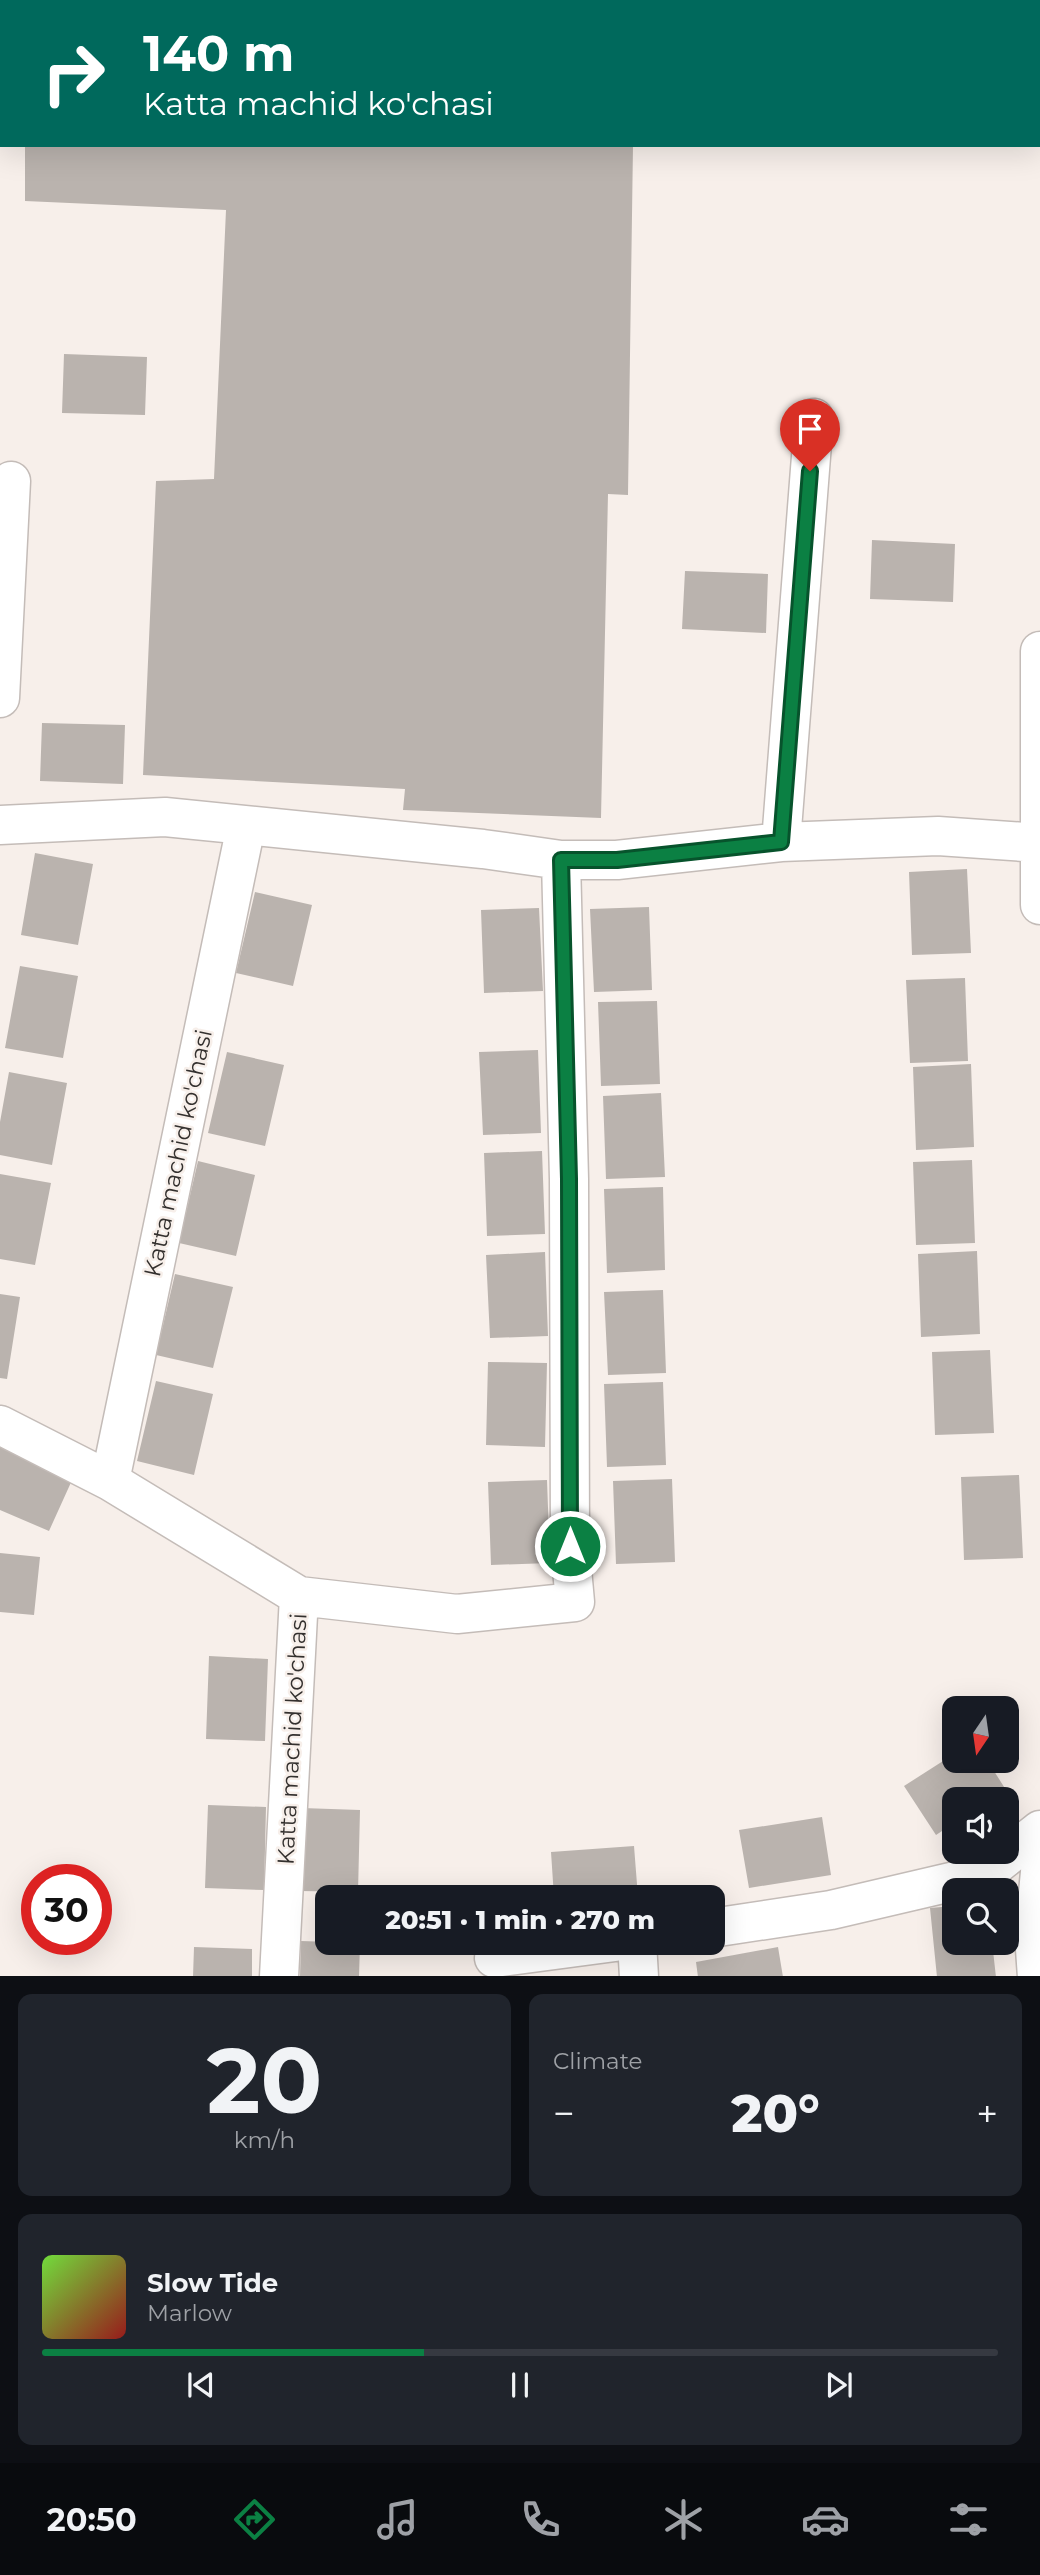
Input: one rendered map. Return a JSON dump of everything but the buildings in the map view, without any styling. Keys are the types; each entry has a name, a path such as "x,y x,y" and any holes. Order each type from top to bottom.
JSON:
{"street":[{"path":"781,842 814,418"},
{"path":"0,698 11,481"},
{"path":"1040,651 1040,905"},
{"path":"0,825 165,817 483,849 561,860 617,860 781,842 938,836 1039,842"},
{"name":"Katta machid ko'chasi","path":"110,1481 246,826"},
{"path":"299,1596 457,1614 575,1602 570,1546 569,1179 561,860"},
{"name":"Katta machid ko'chasi","path":"0,1425 110,1481 299,1596 279,1976"},
{"path":"725,1926 831,1910 985,1874 1040,1830"},
{"path":"1037,1976 1034,1935 1040,1872"},
{"path":"494,1958 517,1955"},
{"path":"638,1955 639,1976"}],"route":[{"path":"570,1546 569,1179 561,860 617,860 781,842 810,471"}]}
